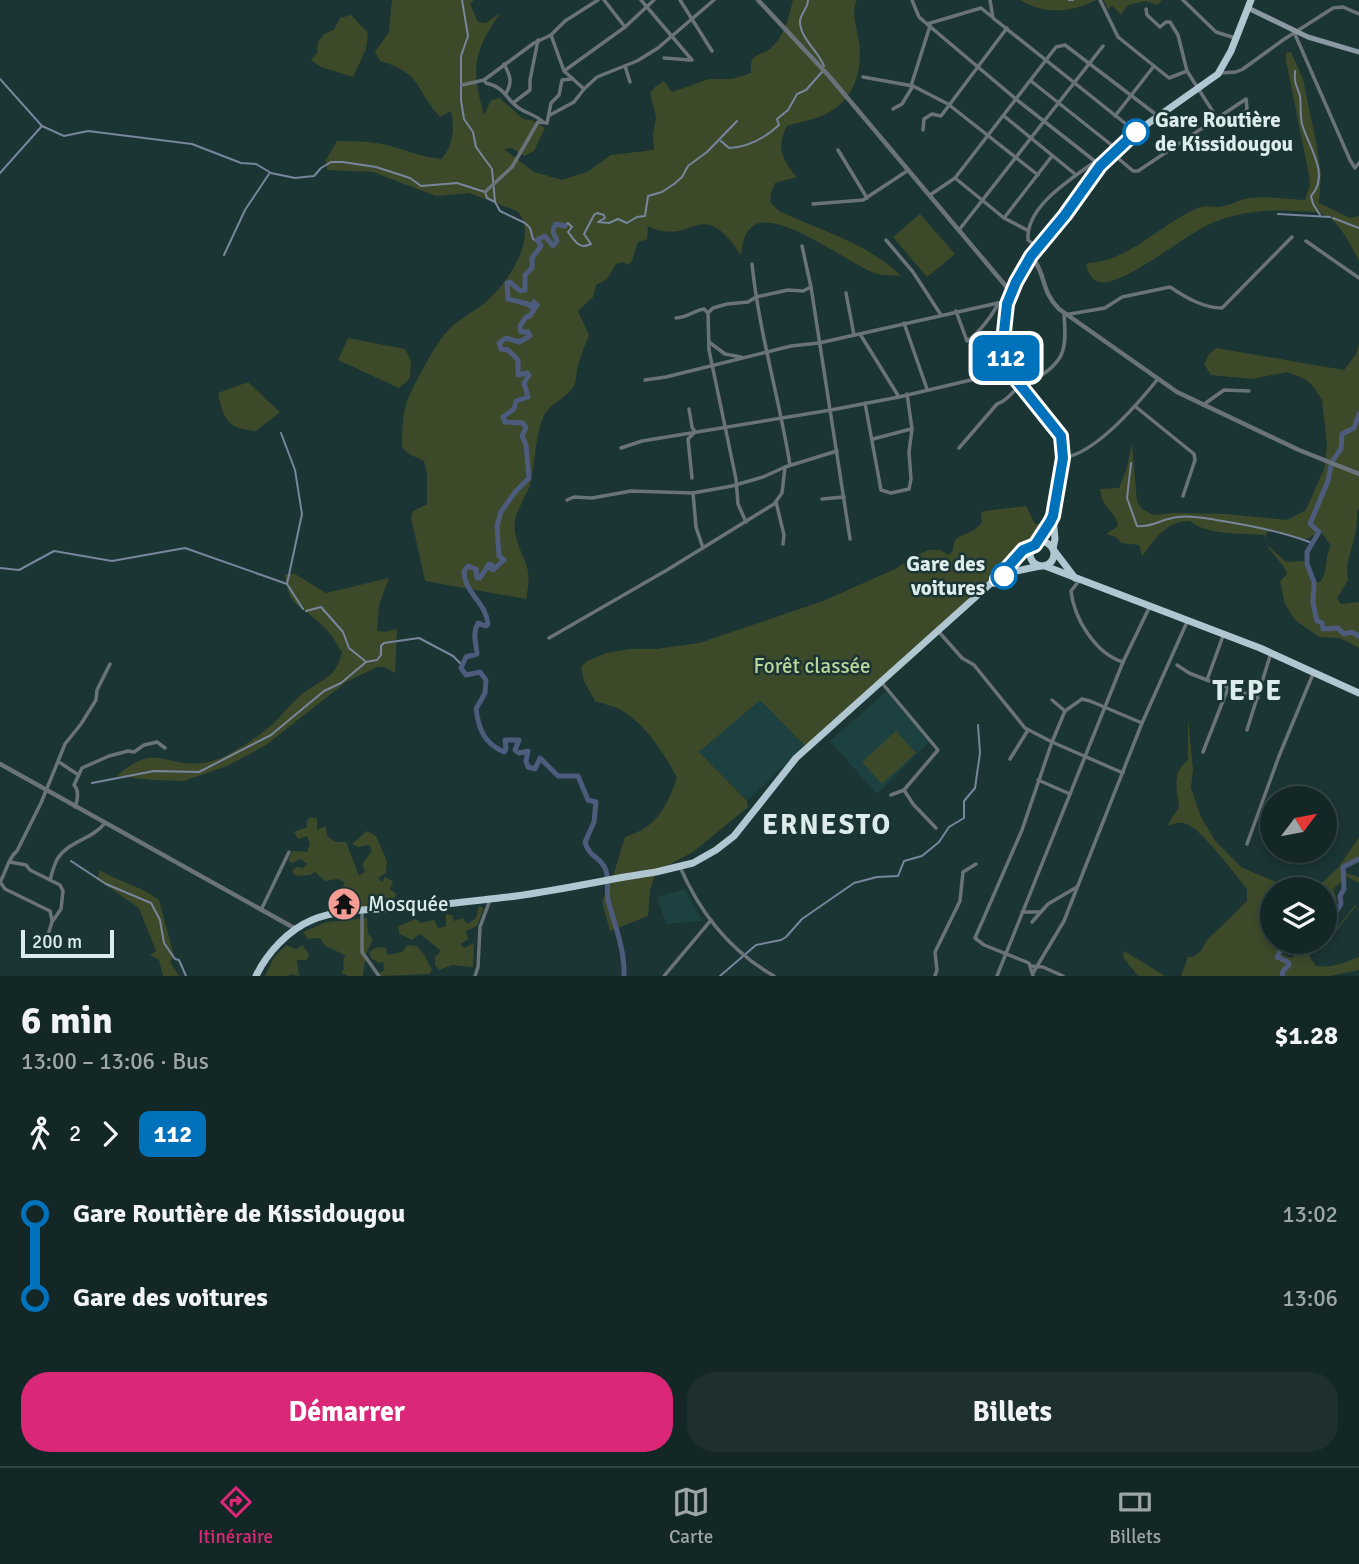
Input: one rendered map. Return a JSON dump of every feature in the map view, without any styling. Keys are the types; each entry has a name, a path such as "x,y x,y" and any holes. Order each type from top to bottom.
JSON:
{"highway":[{"path":"997,579 1016,571 1042,566 1052,559 1055,539 1053,516 1063,458 1061,436 1009,371 1003,341 1002,304 1031,256 1114,150 1218,74 1237,39 1249,4"},
{"path":"1053,516 1030,553 1031,560 1271,653 1359,693"},
{"path":"256,976 276,946 309,921 330,914 490,898 680,867 705,857 734,836 796,758 997,579 1023,550 1045,543 1077,579"}],"main road":[{"path":"1249,4 1295,32 1359,52"}],"street":[{"path":"462,85 484,80 598,0"},
{"path":"604,0 625,27"},
{"path":"642,0 692,60 664,58"},
{"path":"564,71 625,27 654,0"},
{"path":"680,0 712,51"},
{"path":"550,115 574,102 597,77 637,61 672,37 713,0"},
{"path":"758,0 829,76 1011,292"},
{"path":"912,0 919,17 928,25 1096,162"},
{"path":"990,0 993,18"},
{"path":"1100,0 1118,37 1169,78 1187,71"},
{"path":"1183,0 1216,32 1237,39"},
{"path":"1218,74 1242,69 1295,32 1338,7 1359,14"},
{"path":"928,25 981,8 1136,132"},
{"path":"1146,9 1147,15 1160,27 1170,22 1178,35 1187,71 1217,118"},
{"path":"893,109 902,104 912,86 928,25"},
{"path":"923,130 924,119 932,114 941,116 1007,28"},
{"path":"1295,32 1350,160 1355,168 1359,163"},
{"path":"551,35 564,71 584,89"},
{"path":"513,103 530,90 538,40"},
{"path":"930,195 955,178 1056,47 1065,45 1158,116"},
{"path":"959,230 1103,46"},
{"path":"504,64 511,77 506,93"},
{"path":"625,66 630,82"},
{"path":"1115,116 1154,66"},
{"path":"863,77 912,86 948,104 1038,175"},
{"path":"547,123 552,102 559,95 562,80 571,79"},
{"path":"484,80 500,87 513,103 547,123"},
{"path":"1031,81 1114,150 1133,171 1138,171 1246,99 1243,124"},
{"path":"1004,116 1075,174"},
{"path":"485,192 512,167 538,122 547,123"},
{"path":"838,150 867,198"},
{"path":"1038,248 1033,247 1028,240 1027,230 1031,219 1065,181 1114,150"},
{"path":"1004,218 1052,156"},
{"path":"813,204 867,198 907,171"},
{"path":"955,178 1004,218 1027,230"},
{"path":"1064,315 1105,308 1122,297 1170,287 1186,298 1222,308 1292,237"},
{"path":"886,240 913,272 942,315"},
{"path":"1306,241 1359,278"},
{"path":"802,246 811,287 850,539"},
{"path":"1031,256 1041,269 1048,299 1064,315 1157,380 1299,450 1359,474"},
{"path":"549,638 746,522 776,502 782,493 787,466 782,417 765,353 752,264"},
{"path":"708,313 727,303 748,302 756,297 788,290 803,291 811,287"},
{"path":"846,293 857,334 899,397"},
{"path":"956,311 967,341 976,335 986,319 1002,304"},
{"path":"645,380 791,346 819,343 956,311 1002,304"},
{"path":"676,318 691,316 704,309 708,313 709,342 737,485 738,504 746,522"},
{"path":"959,448 997,404 1002,403 1020,386 1043,374 1059,359 1065,348 1064,315"},
{"path":"904,323 927,389"},
{"path":"709,342 725,354 743,358"},
{"path":"621,448 642,441 899,397 1009,371"},
{"path":"1063,458 1079,454 1105,435 1136,407 1157,380"},
{"path":"1203,405 1224,390 1249,391"},
{"path":"865,403 881,490 891,493 909,489 911,478 909,452 912,429 907,394"},
{"path":"1136,407 1194,454 1195,460 1183,496"},
{"path":"689,409 695,432"},
{"path":"873,439 912,429"},
{"path":"692,478 688,439 695,432"},
{"path":"567,500 631,491 693,492 737,485 837,451"},
{"path":"693,492 696,527 703,548"},
{"path":"822,499 844,496"},
{"path":"776,502 784,535 783,544"},
{"path":"1077,579 1071,591 1078,619 1101,650 1111,658 1123,662"},
{"path":"997,976 1123,662 1150,606"},
{"path":"1033,974 1064,921 1143,723 1188,620"},
{"path":"938,630 961,658 974,665 1028,730 1123,773"},
{"path":"1207,680 1224,634"},
{"path":"1247,730 1271,653"},
{"path":"46,941 53,916 50,911 5,889 0,882 11,856 24,838 65,744 96,700 97,690 110,664"},
{"path":"1177,665 1189,673 1258,698"},
{"path":"1247,844 1313,672"},
{"path":"881,681 937,750 904,790 891,795"},
{"path":"1203,752 1228,688"},
{"path":"1033,974 1030,963 984,945 975,938 1022,830 1065,711 1082,699 1143,723"},
{"path":"1052,700 1065,711"},
{"path":"1010,759 1028,730"},
{"path":"75,807 78,799 74,785 82,768 98,760 134,751 144,745 157,742 165,748"},
{"path":"59,762 77,774"},
{"path":"0,764 296,930"},
{"path":"1038,780 1070,794"},
{"path":"904,790 913,804 936,828"},
{"path":"50,880 58,857 80,840 100,830 104,822"},
{"path":"261,910 289,852"},
{"path":"10,862 26,865 30,870 60,885 63,891 61,909 52,922"},
{"path":"935,976 937,970 934,952 960,901 963,872 976,864"},
{"path":"680,867 693,896 731,945 774,976"},
{"path":"1032,922 1048,904 1068,895 1079,886"},
{"path":"475,976 480,928 490,898"},
{"path":"363,909 360,917 362,952 379,976"},
{"path":"1022,912 1041,912"},
{"path":"664,976 711,920"},
{"path":"1030,966 1038,966 1063,976"}],"shaded area":[{"path":"887,691 929,742 877,794 830,741"},
{"path":"760,699 805,746 747,801 699,752"},
{"path":"685,889 702,921 666,924 657,897"}],"green space":[{"path":"392,0 474,0 470,4 478,22 486,23 500,13 484,39 477,61 477,85 484,115 491,100 500,98 523,119 532,120 545,128 534,151 524,156 512,148 504,149 534,172 562,180 587,172 611,155 654,150 656,117 650,93 656,86 664,81 672,92 709,79 732,79 751,73 754,57 768,50 781,36 793,0 857,0 854,14 860,62 854,85 848,95 831,111 787,126 782,141 782,153 797,177 775,183 770,202 779,211 859,246 901,276 874,273 814,239 779,224 764,222 753,226 743,243 741,255 715,227 705,224 676,231 663,231 648,226 647,239 638,242 629,265 623,262 616,264 607,279 596,285 593,297 578,311 589,335 578,365 575,384 568,394 549,408 543,418 530,485 514,526 528,571 526,599 425,581 411,517 413,511 427,504 427,473 424,461 409,454 402,447 405,410 421,373 449,329 488,300 512,271 523,245 523,221 517,211 469,193 436,196 373,172 327,170 326,160 337,141 381,144 441,159 448,149 453,130 451,111 440,117 411,77 404,71 380,61 375,52 389,32"},
{"path":"1020,0 1096,0 1077,8 1049,10"},
{"path":"1104,0 1162,0 1157,5 1146,1 1128,5 1121,15 1112,5 1108,10"},
{"path":"351,15 368,33 366,49 353,77 321,67 311,60 317,53 318,42 324,34 334,30 340,18"},
{"path":"1291,52 1303,79 1316,142 1321,174 1319,203 1350,218 1359,216 1359,261 1342,231 1324,215 1310,212 1261,211 1212,223 1123,277 1109,282 1094,280 1086,266 1088,263 1118,256 1198,208 1219,207 1257,197 1305,200 1310,185 1286,61 1286,53"},
{"path":"920,214 955,254 927,277 893,237"},
{"path":"348,338 405,349 411,361 410,378 399,388 338,360"},
{"path":"1359,344 1359,508 1348,565 1348,580 1337,598 1341,604 1359,602 1359,648 1340,638 1319,637 1295,620 1285,604 1280,581 1287,574 1268,546 1286,562 1304,561 1314,582 1320,582 1325,573 1331,546 1321,532 1301,539 1275,530 1267,532 1265,539 1265,535 1216,531 1197,526 1190,521 1182,522 1162,532 1142,557 1139,545 1121,543 1116,537 1106,534 1118,526 1106,507 1100,489 1119,488 1132,444 1137,502 1142,509 1153,515 1225,514 1287,520 1306,510 1324,469 1327,445 1322,400 1312,385 1287,372 1252,379 1211,375 1204,364 1216,348 1344,370 1356,354"},
{"path":"248,382 280,412 256,431 239,428 228,421 218,393"},
{"name":"Forêt classée","path":"1026,506 1035,524 1049,524 1011,567 805,746 760,700 699,752 747,801 748,807 693,852 656,872 650,890 648,916 610,931 602,901 625,837 653,822 669,798 677,778 661,750 630,715 595,701 584,681 581,667 587,661 607,653 699,643 823,601 895,569 929,550 940,550 949,555 956,539 977,528 982,522 981,513 984,511"},
{"path":"285,574 295,574 326,593 389,578 379,605 377,631 397,629 395,673 384,667 377,667 346,682 266,745 227,766 184,781 117,776 143,759 197,764 228,754 263,732 303,694 332,673 342,652 325,628 292,599"},
{"path":"1188,718 1193,769 1191,788 1201,817 1216,842 1241,867 1264,877 1260,877 1260,954 1280,954 1292,958 1295,954 1310,954 1316,966 1333,966 1359,957 1359,970 1330,976 1181,976 1188,957 1201,951 1207,940 1247,901 1247,889 1202,835 1186,824 1167,826 1179,807 1176,781 1179,770 1188,760"},
{"path":"896,731 916,753 882,784 862,762"},
{"path":"311,817 317,819 317,830 326,826 327,836 336,842 346,842 359,876 365,872 362,864 372,851 369,845 358,847 352,844 367,831 376,836 387,861 386,873 378,878 382,882 385,877 393,881 390,889 396,894 392,906 373,903 365,907 352,906 350,900 342,897 344,882 337,879 325,881 315,872 296,876 292,871 307,864 300,859 293,863 288,861 292,851 307,852 310,843 307,836 298,839 294,832 307,827 307,820"},
{"path":"1359,837 1359,862 1345,869 1346,873 1359,877 1359,883 1347,877 1337,886 1337,877 1328,877 1338,868"},
{"path":"100,870 159,900 174,956 170,962 179,976 163,976 159,960 150,955 156,951 139,908 97,879"},
{"path":"1355,905 1359,912 1355,907 1338,929"},
{"path":"479,906 484,908 477,926 466,931 468,939 461,944 464,948 474,943 473,967 452,965 440,970 435,965 435,957 441,951 420,934 412,940 399,934 398,926 416,919 420,923 434,920 438,928 446,926 446,914 452,915 454,921 463,918 467,924 476,918"},
{"path":"367,918 368,934 373,939 366,954 363,976 348,976 341,972 344,969 345,955 325,946 320,938 308,939 303,932 327,922"},
{"path":"286,945 296,949 302,945 309,954 307,960 297,960 299,976 265,976 274,957"},
{"path":"407,945 417,946 423,953 432,970 429,974 381,976 380,973 384,970 383,962 379,963 371,958 369,952 377,947 386,948 387,955 402,952"},
{"path":"1124,951 1165,976 1138,976 1123,957"}],"waterway":[{"path":"462,0 468,36 461,56 464,119 473,132 476,147 492,169 495,202 500,211 525,223 530,228 533,239 538,242"},
{"path":"808,0 800,21 801,27 824,66"},
{"path":"1295,71 1302,124 1319,170 1317,188 1311,196 1320,215"},
{"path":"721,141 729,148 736,147 749,144 768,134 779,125 777,119 788,110 797,94 806,90 822,72"},
{"path":"0,79 42,126 64,136 88,131 192,144 241,163 256,164 271,173 295,178 314,176 331,162 376,167 410,178 421,186 457,183 485,192 487,198 495,202"},
{"path":"566,225 568,223 572,227 568,232 575,241 587,246 591,244 584,234 597,213 605,218 598,222 609,223 618,219 627,223 645,216 648,196 662,192 674,184 688,166 707,152 737,121"},
{"path":"0,173 41,127"},
{"path":"224,255 245,210 269,174"},
{"path":"1278,214 1330,217"},
{"path":"1333,218 1359,228"},
{"path":"565,226 556,224 554,227 557,241 553,246 545,236 537,240 541,246 532,258 532,268 525,275 525,290 520,291 510,282 507,283 508,299 531,307 534,302 537,305 520,326 521,332 528,332 530,336 519,342 506,338 499,343 501,349 508,350 518,360 518,375 529,375 524,383 528,397 516,401 514,409 503,417 505,422 523,423 526,428 522,436 526,445 529,478 501,512 497,526 499,556 504,560 493,570 489,564 480,578 477,578 476,569 468,566 464,571 467,585 483,610 488,624 486,626 478,623 475,634 477,654 466,657 461,668 466,675 480,672 486,680 485,693 476,709 487,740 504,752 505,740 519,740 515,750 519,753 528,751 528,767 535,769 540,758 558,776 578,776 588,800 596,802 594,822 585,842 589,851 603,864 606,872 608,900 621,947 624,976"},
{"path":"1333,460 1341,449 1342,434 1354,428 1359,414"},
{"path":"281,433 295,470 302,514 287,584"},
{"path":"1131,463 1127,498 1137,526 1148,526 1183,516 1197,517 1265,529 1312,543"},
{"path":"1331,466 1328,481 1310,524 1319,532 1307,552 1307,564 1314,582 1313,603 1317,621 1322,623 1323,629 1338,628 1344,634 1352,632 1359,636"},
{"path":"0,568 19,570 54,551 112,561 185,548 287,584 303,609"},
{"path":"306,611 321,607 343,632 349,648 365,661"},
{"path":"92,783 154,771 199,772 271,735 324,691 341,683 366,662 377,660 384,643 419,638 453,656 461,664"},
{"path":"720,976 756,945 786,937 802,919 854,883 877,877 898,876 904,861 922,856 939,842 949,827 964,818 964,801 975,788 980,753 978,725"},
{"path":"1337,911 1344,889 1343,867 1359,859"},
{"path":"71,861 106,884 151,903 160,920 164,943 175,959 179,960 186,976"},
{"path":"1279,954 1277,957 1289,965 1282,976"}],"bus line":[{"name":"112","path":"1004,576 997,579 1023,550 1035,545 1035,541 1053,516 1063,458 1061,436 1009,371 1003,341 1007,304 1031,256 1100,166 1136,132"}],"place":[{"name":"Gare Routière de Kissidougou","path":"1136,132"},
{"name":"Gare des voitures","path":"1004,576"},
{"name":"Mosquée","path":"344,904"}],"district":[{"name":"TEPE","path":"1248,691"},
{"name":"ERNESTO","path":"827,825"}]}
